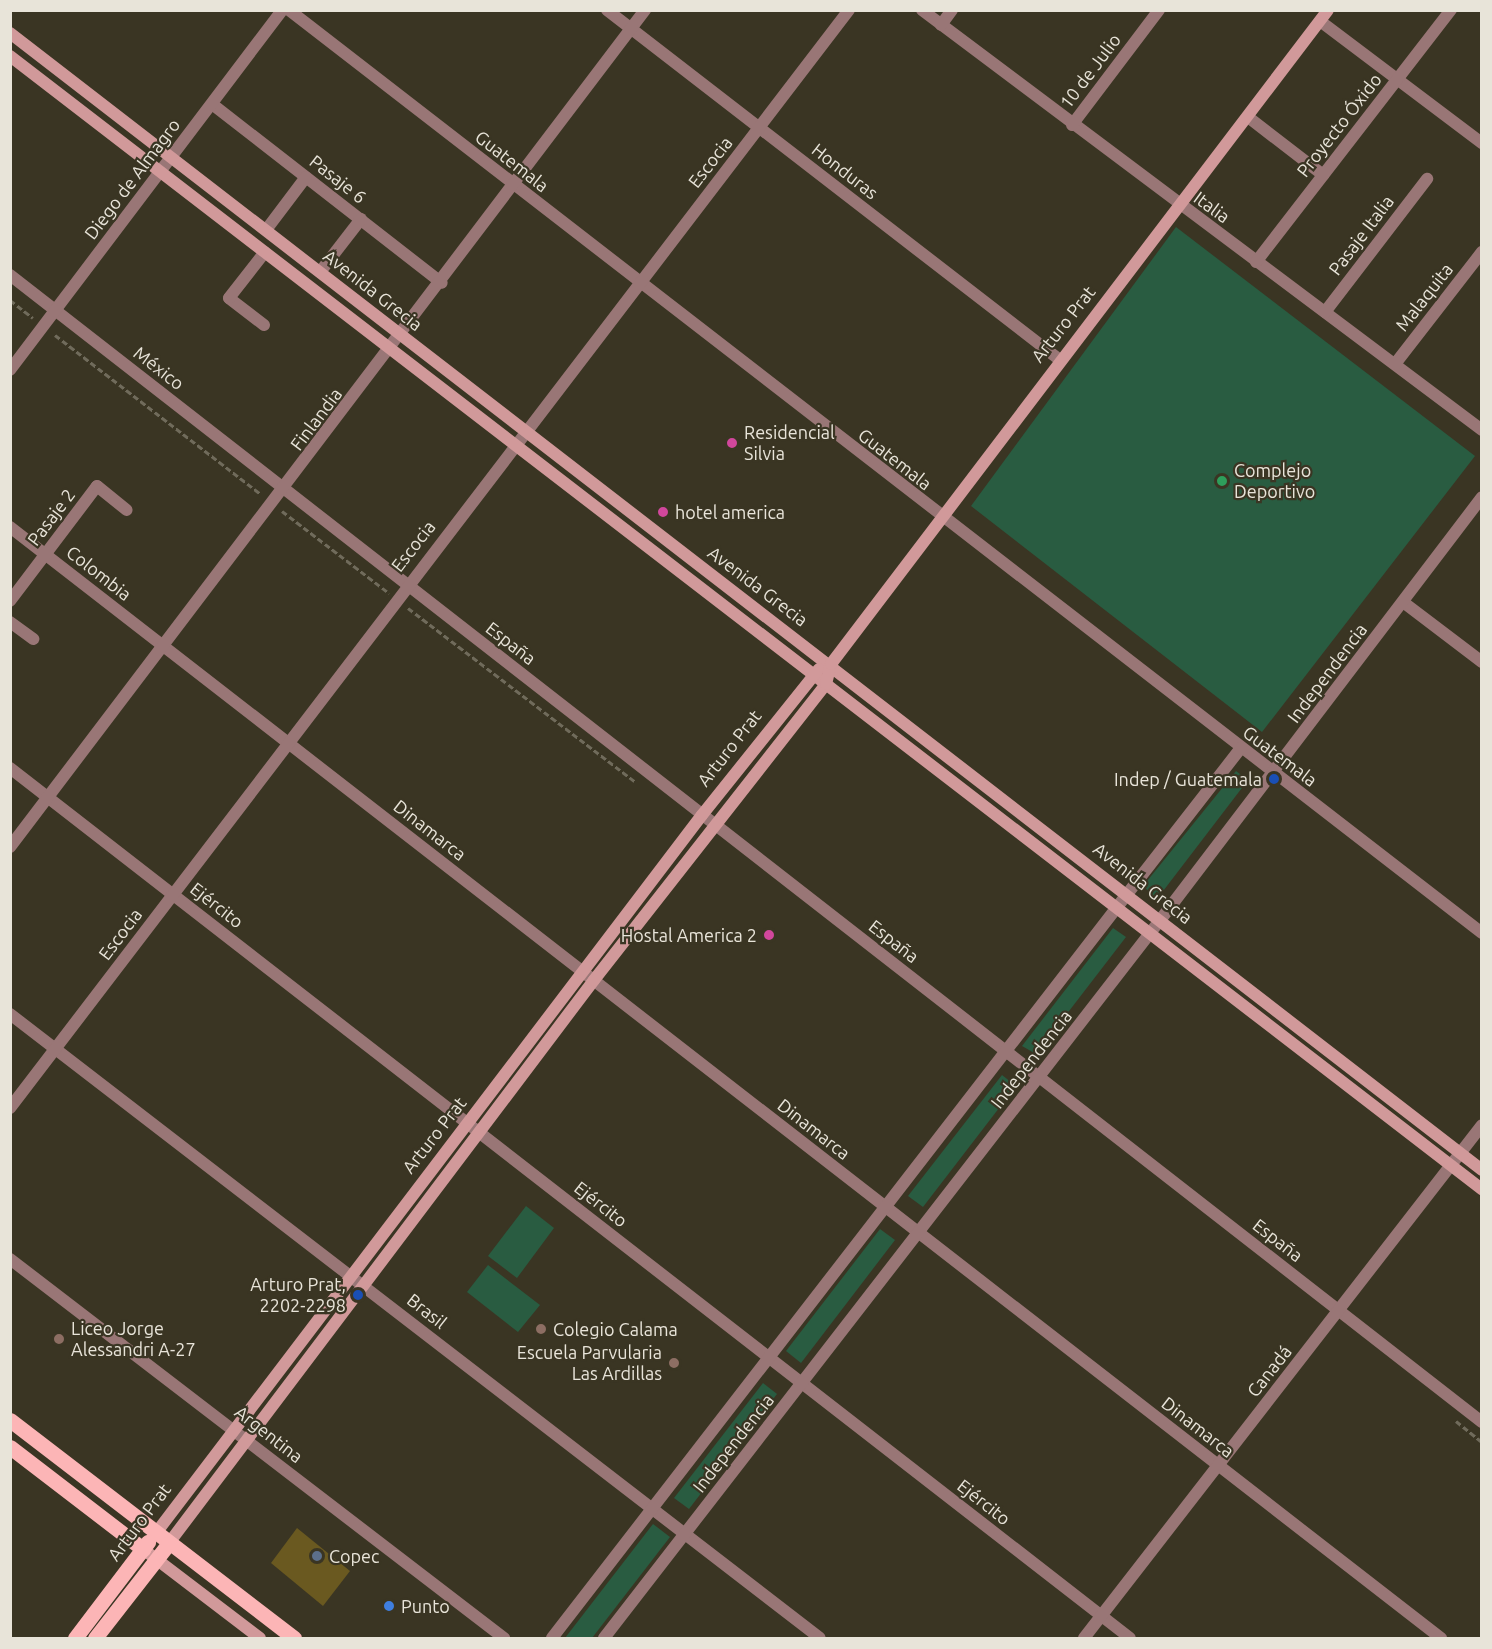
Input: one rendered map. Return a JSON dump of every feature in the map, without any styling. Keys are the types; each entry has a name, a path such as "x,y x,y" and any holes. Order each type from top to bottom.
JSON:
{"main road":[{"name":"Arturo Prat","path":"95,1638 365,1286 594,980 826,684 831,664 1328,10"},
{"name":"Avenida Grecia","path":"10,33 1128,893 1482,1170"},
{"name":"Avenida Grecia","path":"10,56 1482,1189"},
{"name":"Arturo Prat","path":"75,1638 232,1429 812,673 831,664"},
{"path":"10,1420 294,1638"},
{"path":"10,1447 260,1638"}],"street":[{"name":"Diego de Almagro","path":"10,370 282,10"},
{"name":"Guatemala","path":"289,10 941,518 1482,933"},
{"name":"Honduras","path":"607,10 1060,360"},
{"name":"Finlandia","path":"10,847 402,336 645,10"},
{"name":"Escocia","path":"10,1108 406,584 849,10"},
{"name":"Italia","path":"922,10 1072,125 1482,430"},
{"path":"941,25 952,10"},
{"name":"Proyecto Óxido","path":"1256,262 1451,10"},
{"name":"10 de Julio","path":"1072,125 1152,13"},
{"path":"1320,21 1482,142"},
{"name":"Pasaje 6","path":"212,104 442,283"},
{"path":"1248,117 1323,175"},
{"path":"266,230 306,177"},
{"name":"Pasaje Italia","path":"1325,312 1427,178"},
{"path":"320,272 361,219"},
{"path":"264,325 230,298 265,252"},
{"name":"Malaquita","path":"1395,364 1482,252"},
{"name":"México","path":"10,276 285,490"},
{"name":"Pasaje 2","path":"10,601 96,486 127,510"},
{"name":"España","path":"285,490 1482,1422"},
{"name":"Independencia","path":"604,1638 1274,774 1482,497"},
{"name":"Colombia","path":"10,527 165,647"},
{"path":"1403,602 1482,662"},
{"path":"10,622 33,639"},
{"name":"Dinamarca","path":"165,647 1441,1638"},
{"name":"Independencia","path":"552,1638 1241,748"},
{"name":"Ejército","path":"10,768 1130,1638"},
{"name":"Brasil","path":"10,1014 820,1638"},
{"name":"Canadá","path":"1084,1638 1482,1125"},
{"name":"Argentina","path":"10,1259 504,1638"}],"green space":[{"name":"Complejo Deportivo","path":"1176,227 1475,456 1262,732 971,506"},
{"path":"1236,771 1248,780 1157,899 1143,886"},
{"path":"1113,928 1126,937 1036,1054 1022,1046"},
{"path":"1002,1075 1016,1086 923,1207 908,1196"},
{"path":"526,1206 554,1228 517,1278 488,1256"},
{"path":"880,1229 895,1240 801,1363 786,1351"},
{"path":"488,1265 540,1305 518,1332 467,1292"},
{"path":"763,1383 777,1394 689,1509 674,1498"},
{"path":"653,1524 670,1537 592,1638 565,1638"}],"building":[{"path":"297,1528 350,1571 323,1606 271,1563"}],"place":[{"name":"Residencial Silvia","path":"732,443"},
{"name":"Complejo Deportivo","path":"1222,481"},
{"name":"hotel america","path":"663,512"},
{"name":"Indep / Guatemala","path":"1274,779"},
{"name":"Hostal America 2","path":"769,935"},
{"name":"Arturo Prat, 2202-2298","path":"358,1295"},
{"name":"Colegio Calama","path":"541,1329"},
{"name":"Liceo Jorge Alessandri A-27","path":"59,1339"},
{"name":"Escuela Parvularia Las Ardillas","path":"674,1363"},
{"name":"Copec","path":"317,1556"},
{"name":"Punto","path":"389,1606"}]}
